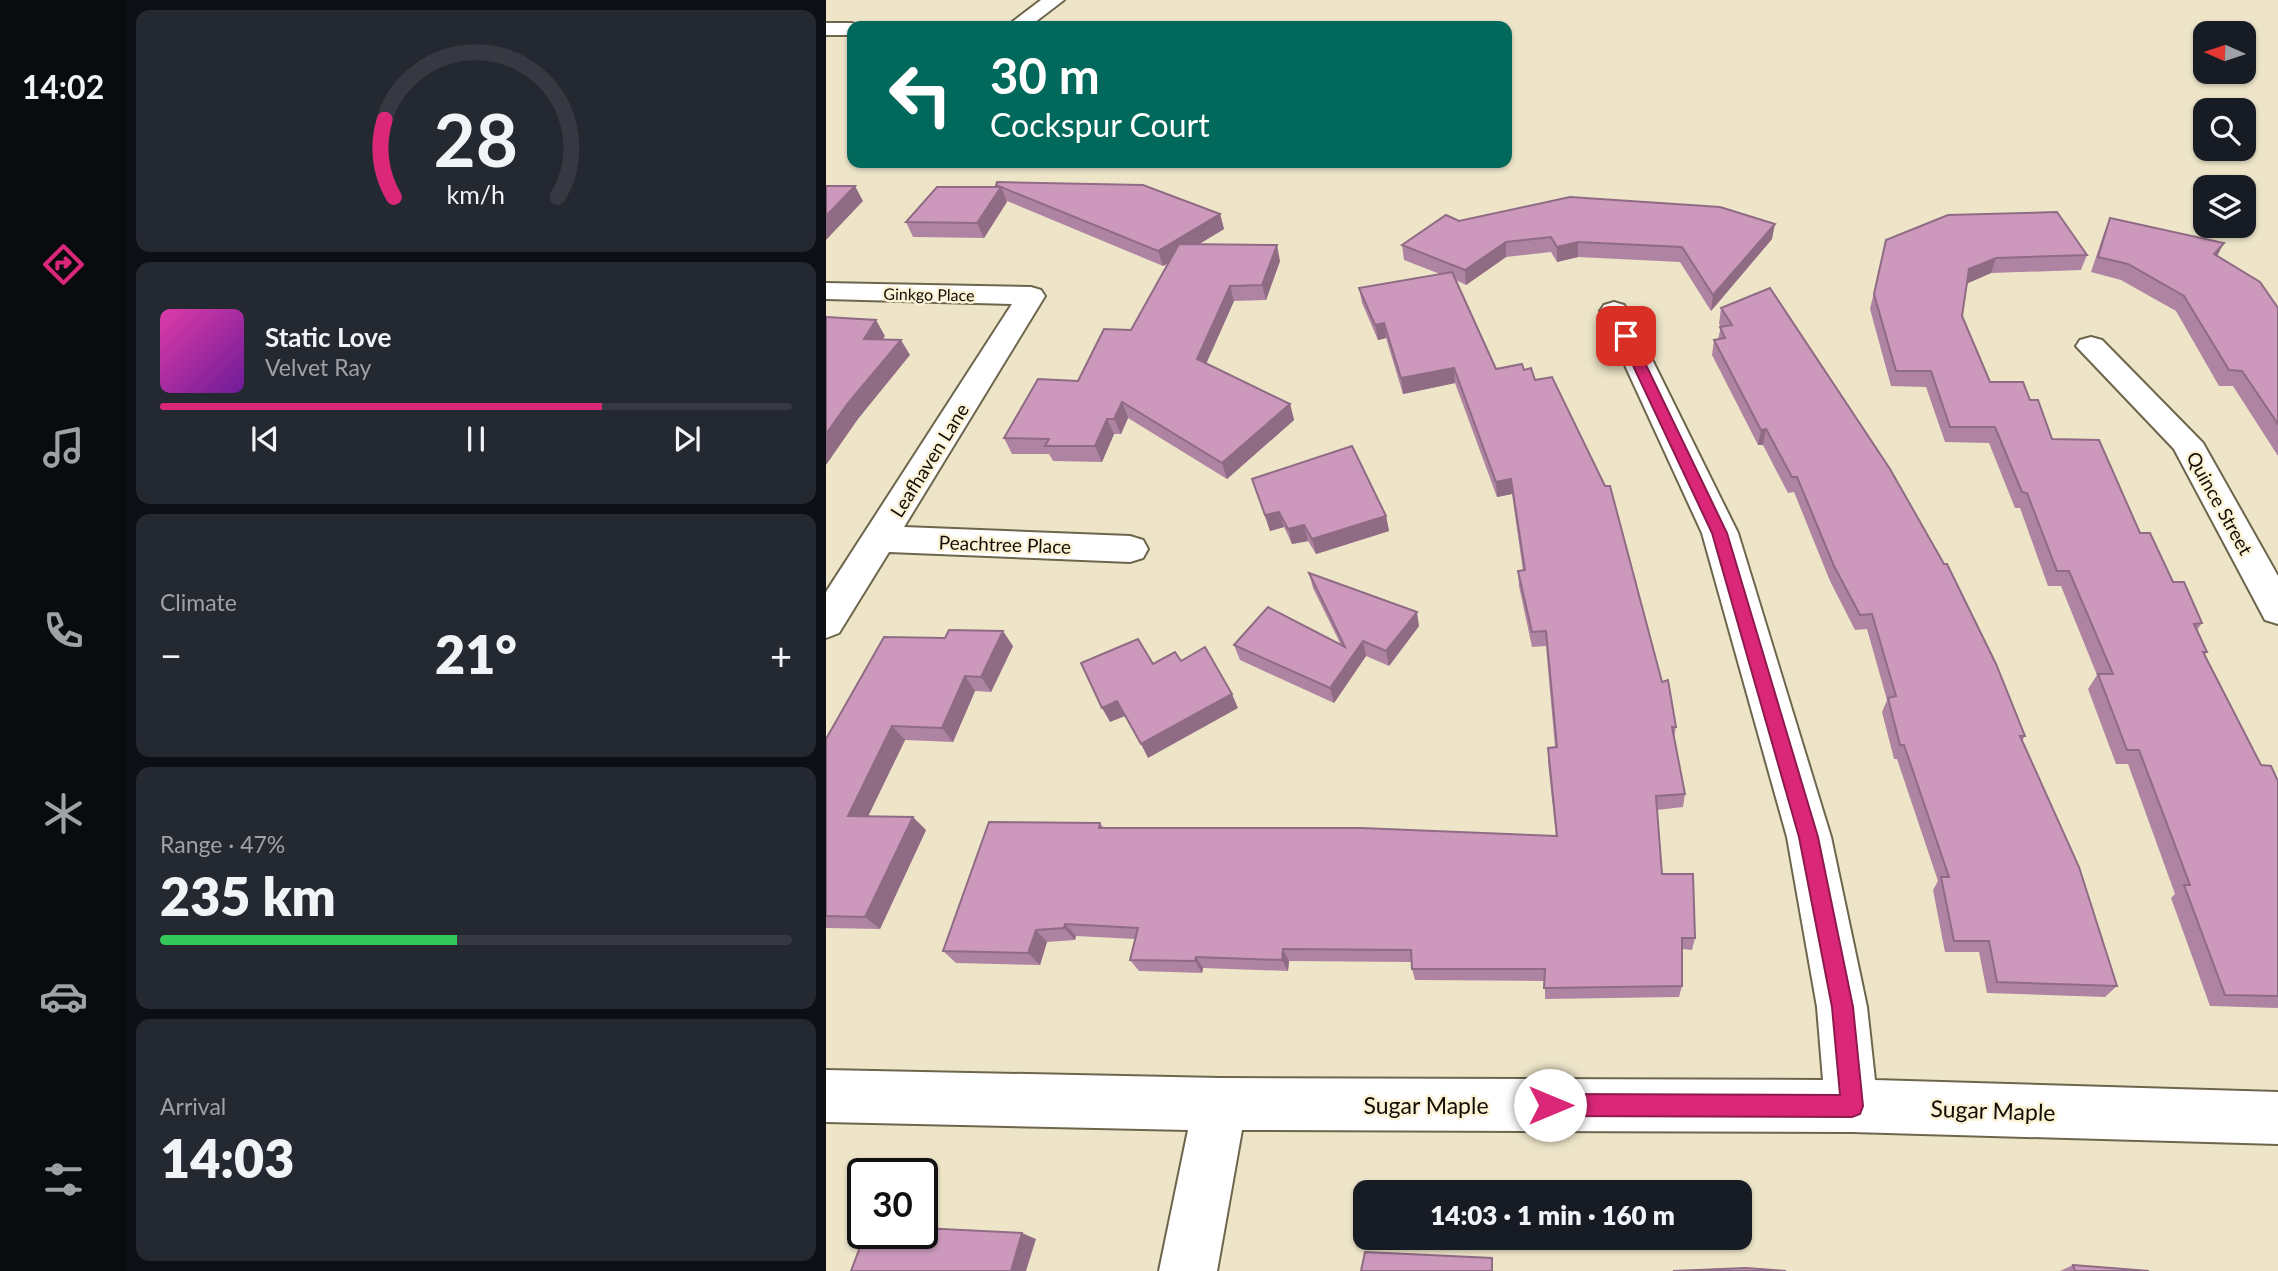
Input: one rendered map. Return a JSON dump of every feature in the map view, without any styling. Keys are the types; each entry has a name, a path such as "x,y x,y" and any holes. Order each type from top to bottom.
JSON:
{"street":[{"path":"1024,21 1054,0"},
{"path":"826,29 847,29"},
{"name":"Ginkgo Place","path":"826,291 1031,296"},
{"name":"Leafhaven Lane","path":"826,623 1031,296"},
{"path":"1614,311 1720,533 1809,837 1842,1007 1852,1106"},
{"name":"Quince Street","path":"2091,346 2187,443 2278,610"},
{"name":"Peachtree Place","path":"880,540 1130,549"},
{"name":"Sugar Maple","path":"826,1096 1220,1104 1852,1106 2278,1118"},
{"path":"1188,1271 1220,1104"}],"building":[{"path":"997,182 1143,185 1220,214 1158,251 996,185"},
{"path":"826,186 855,186 826,216"},
{"path":"937,187 1001,187 977,223 906,222"},
{"path":"1570,197 1720,207 1775,224 1713,295 1682,247 1578,242 1557,247 1551,237 1506,242 1465,270 1402,245 1446,215 1459,221"},
{"path":"2057,212 2087,255 1996,258 1969,269 1962,316 1990,382 2023,382 2030,400 2038,400 2052,439 2099,440 2140,533 2150,533 2173,582 2184,582 2202,623 2194,624 2207,652 2203,652 2261,765 2271,766 2278,781 2278,996 2225,995 2184,885 2190,885 2139,750 2127,750 2098,674 2113,674 2069,571 2057,571 2027,493 2022,492 1995,427 1950,427 1931,371 1896,371 1874,294 1886,240 1948,215"},
{"path":"2110,218 2224,243 2214,254 2260,282 2278,308 2278,424 2242,371 2229,370 2184,296 2128,264 2098,257"},
{"path":"1179,244 1277,245 1262,285 1230,286 1197,359 1290,404 1222,463 1122,402 1114,419 1107,419 1095,446 1045,446 1049,439 1004,438 1038,379 1078,381 1104,329 1131,330"},
{"path":"1452,272 1496,369 1522,364 1524,370 1531,368 1535,380 1552,377 1605,486 1610,486 1662,682 1668,680 1676,727 1672,727 1685,794 1656,796 1662,874 1693,874 1695,938 1682,938 1682,986 1544,988 1545,969 1412,969 1411,950 1283,949 1282,960 1196,957 1195,961 1130,960 1138,928 1065,924 1064,928 1036,930 1028,953 943,951 989,822 1100,823 1099,828 1361,828 1557,836 1548,748 1557,747 1546,631 1532,632 1518,571 1525,570 1511,479 1496,482 1454,368 1401,378 1384,323 1375,325 1359,288"},
{"path":"1770,288 1890,469 1944,564 1947,564 1996,664 2025,736 2020,736 2079,867 2117,986 1997,982 1989,941 1954,941 1941,877 1949,877 1904,745 1900,745 1888,698 1896,696 1872,614 1860,615 1834,566 1797,477 1792,477 1766,429 1761,430 1714,340 1725,338 1720,327 1732,325 1721,308"},
{"path":"826,317 876,320 864,339 901,340 848,403 826,434"},
{"path":"1352,446 1386,516 1312,539 1304,525 1288,529 1279,512 1265,515 1252,479"},
{"path":"1309,573 1417,612 1386,651 1363,641 1330,688 1234,645 1268,607 1345,647"},
{"path":"949,630 1003,631 981,677 965,676 942,728 892,726 848,816 913,817 865,917 826,916 826,739 884,637 945,638"},
{"path":"1138,639 1153,664 1175,652 1181,661 1205,647 1232,694 1141,744 1117,701 1102,708 1081,663"},
{"path":"938,1229 1022,1233 1011,1271 851,1271 859,1249 938,1249"},
{"path":"1365,1252 1492,1258 1492,1271 1361,1271"},
{"path":"2073,1265 2149,1271 2075,1271"},
{"path":"1746,1268 1786,1271 1673,1271"}],"route":[{"path":"1550,1105 1852,1106 1842,1007 1809,837 1720,533 1626,336"}]}
